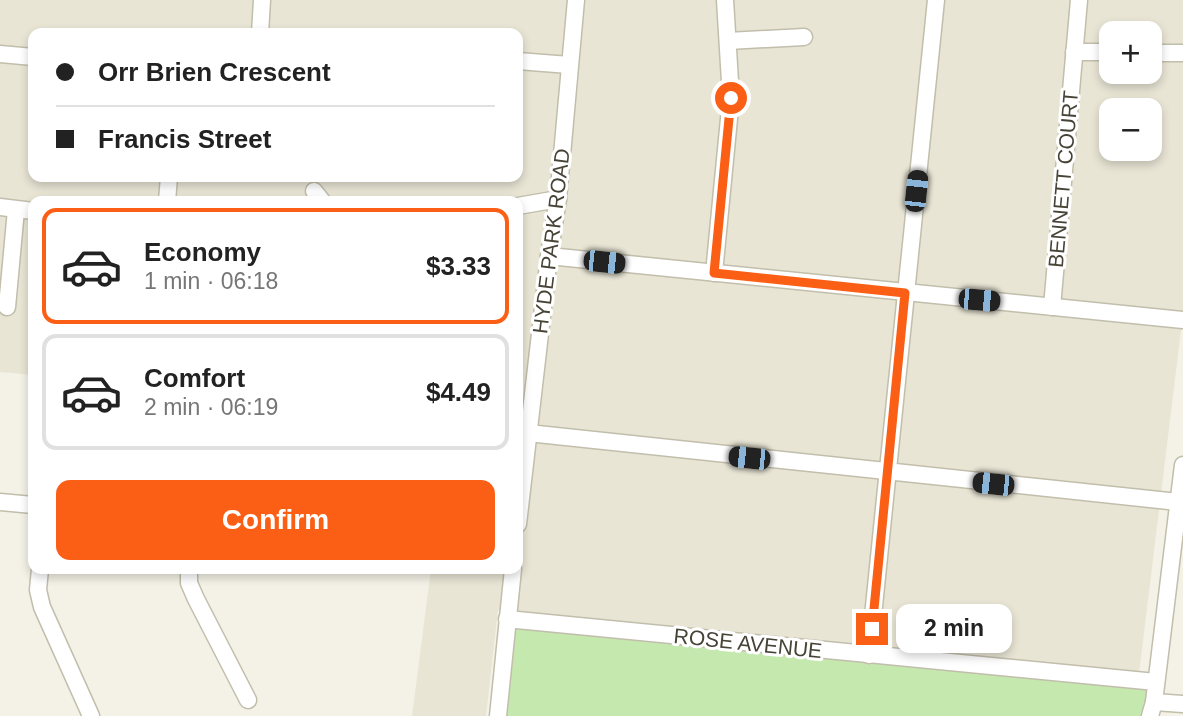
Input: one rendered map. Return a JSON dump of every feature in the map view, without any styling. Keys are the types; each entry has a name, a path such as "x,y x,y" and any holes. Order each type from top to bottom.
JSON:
{"street":[{"path":"260,28 262,0"},
{"name":"HYDE PARK ROAD","path":"523,478 558,199 576,0"},
{"path":"714,273 731,98 725,0"},
{"path":"869,655 936,0"},
{"name":"BENNETT COURT","path":"1052,307 1079,0"},
{"path":"728,41 804,37"},
{"path":"1074,52 1099,52"},
{"path":"1162,52 1183,53"},
{"path":"0,54 28,57"},
{"path":"523,61 569,65"},
{"path":"523,205 558,199"},
{"path":"7,307 8,209 28,211"},
{"path":"549,256 1183,320"},
{"path":"528,433 1178,502"},
{"path":"1183,465 1152,709 1183,704"},
{"path":"0,502 28,505"},
{"path":"39,574 37,590 42,607 91,716"},
{"path":"189,574 189,583 195,599 248,700"},
{"path":"498,716 512,574"},
{"name":"ROSE AVENUE","path":"508,619 1156,682"}],"shaded area":[{"path":"0,0 1183,0 1183,314 1139,674 498,610 486,716 412,716 430,574 523,574 523,196 28,196 28,375 0,372"}],"green space":[{"path":"509,620 1147,686 1144,716 500,716"}],"route":[{"path":"731,98 714,273 905,293 872,629"}]}
